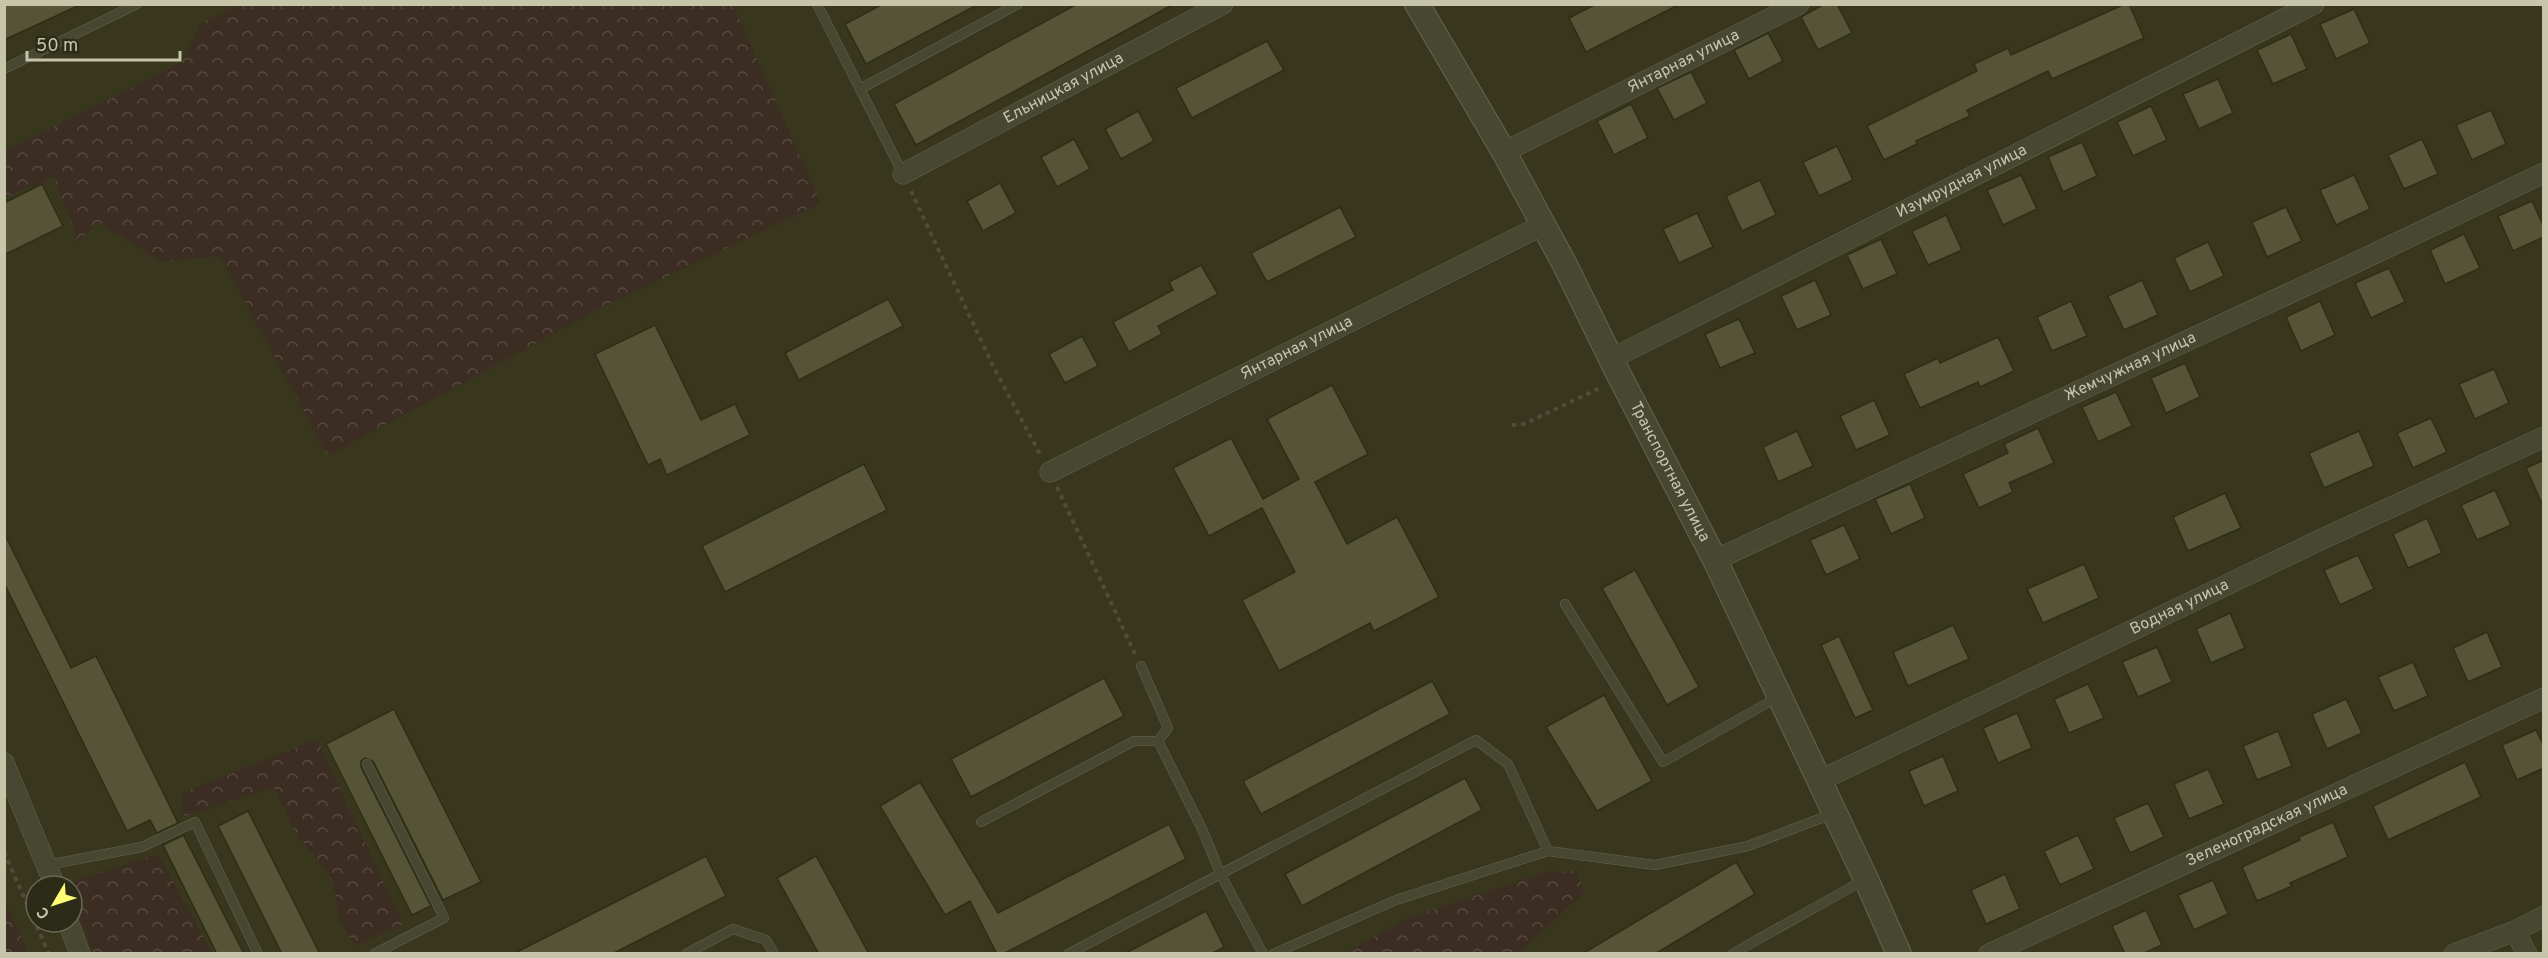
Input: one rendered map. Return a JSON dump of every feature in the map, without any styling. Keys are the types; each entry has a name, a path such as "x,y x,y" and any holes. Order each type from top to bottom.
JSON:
{"street":[{"name":"Ельницкая улица","path":"903,174 1223,4"},
{"name":"Транспортная улица","path":"1417,4 1504,152 1715,560 1866,879 1899,954"},
{"name":"Янтарная улица","path":"1504,152 1799,4"},
{"name":"Изумрудная улица","path":"1611,359 2314,4"},
{"name":"Жемчужная улица","path":"1715,560 2544,173"},
{"name":"Янтарная улица","path":"1050,472 1543,225"},
{"name":"Водная улица","path":"1819,781 2320,540 2544,436"},
{"name":"Зеленоградская улица","path":"1989,954 2544,698"},
{"path":"4,763 50,874"},
{"path":"2454,954 2515,931 2544,916"},
{"path":"2515,931 2527,954"},
{"path":"72,934 80,954"}],"lane":[{"path":"4,69 137,4"},
{"path":"817,4 903,174"},
{"path":"860,89 1018,4"},
{"path":"1565,604 1663,762 1778,697"},
{"path":"1141,666 1168,728 1158,741"},
{"path":"1068,954 1221,876 1476,740 1508,764 1548,851"},
{"path":"981,822 1134,741 1158,741"},
{"path":"1158,741 1202,829 1221,876 1263,954"},
{"path":"367,764 444,918 374,954"},
{"path":"1273,954 1396,900 1548,851 1655,865 1748,846 1835,813"},
{"path":"47,865 142,846 195,822 258,954"},
{"path":"1732,954 1866,879"},
{"path":"687,954 734,929 766,940 774,954"}],"path":[{"path":"903,174 993,368 1050,472 1141,666"},
{"path":"1512,425 1524,424 1608,384"},
{"path":"4,852 49,954"}],"green space":[{"path":"237,5 733,5 821,203 601,308 328,456 220,256 161,262 99,222 78,241 54,177 5,198 5,151 183,61 200,24"},
{"path":"317,739 403,924 355,946 340,921 332,878 298,836 274,787 181,817 182,793"},
{"path":"158,854 212,953 94,953 84,928 84,878"},
{"path":"1577,871 1584,893 1518,953 1346,953 1408,918 1547,872"},
{"path":"5,901 28,953 5,953"}],"building":[{"path":"4,4 82,4 4,40"},
{"path":"883,4 979,4 866,64 845,24"},
{"path":"1077,4 1174,4 916,145 894,104"},
{"path":"1596,4 1680,4 1586,52 1569,18"},
{"path":"1824,4 1837,4 1852,33 1818,50 1801,17"},
{"path":"2129,4 2144,38 2052,79 2048,71 1967,110 1970,116 1916,141 1917,144 1884,160 1867,126 1977,71 1974,64 2008,48 2011,55"},
{"path":"2354,9 2370,43 2336,59 2320,24"},
{"path":"1768,33 1783,61 1749,79 1734,50"},
{"path":"2291,34 2307,69 2273,84 2257,50"},
{"path":"1267,41 1284,70 1192,118 1176,88"},
{"path":"1691,72 1707,103 1674,120 1657,88"},
{"path":"2218,79 2233,113 2199,129 2183,94"},
{"path":"1631,104 1648,138 1614,155 1597,121"},
{"path":"2151,106 2167,140 2133,156 2117,122"},
{"path":"2491,110 2506,144 2472,160 2456,125"},
{"path":"1138,111 1154,141 1121,159 1105,129"},
{"path":"1074,139 1090,169 1057,187 1041,157"},
{"path":"2422,139 2438,174 2404,189 2388,155"},
{"path":"2082,142 2097,176 2063,192 2048,157"},
{"path":"1837,146 1853,180 1819,196 1803,162"},
{"path":"2021,175 2037,209 2003,225 1987,190"},
{"path":"2354,175 2370,209 2336,225 2320,190"},
{"path":"1760,180 1776,215 1742,231 1726,196"},
{"path":"1000,183 1016,213 983,231 967,201"},
{"path":"42,184 63,226 4,255 4,203"},
{"path":"2532,201 2544,227 2544,237 2513,251 2498,216"},
{"path":"1340,207 1356,237 1267,282 1251,253"},
{"path":"2286,207 2302,241 2267,257 2252,222"},
{"path":"1697,213 1713,247 1679,263 1663,229"},
{"path":"1946,215 1962,250 1928,265 1912,231"},
{"path":"2464,234 2480,268 2445,284 2430,250"},
{"path":"1881,239 1897,274 1863,289 1847,255"},
{"path":"2208,242 2224,276 2190,292 2174,258"},
{"path":"1201,265 1218,294 1158,326 1162,334 1129,352 1113,322 1173,290 1169,282"},
{"path":"2389,268 2405,302 2371,318 2355,283"},
{"path":"1815,280 1831,315 1797,330 1781,296"},
{"path":"2142,280 2158,315 2124,330 2108,296"},
{"path":"888,299 903,326 799,380 785,353"},
{"path":"2071,301 2087,336 2052,351 2037,317"},
{"path":"2320,301 2335,335 2301,351 2286,317"},
{"path":"1739,319 1755,353 1720,368 1705,334"},
{"path":"655,325 701,420 735,404 750,435 667,475 660,459 648,465 595,354"},
{"path":"1082,336 1098,366 1065,383 1049,354"},
{"path":"1998,337 2014,371 1980,387 1978,382 1920,408 1904,374 1938,358 1940,363"},
{"path":"2185,363 2200,397 2166,413 2151,378"},
{"path":"2494,369 2509,403 2475,419 2459,384"},
{"path":"1332,385 1368,454 1315,482 1347,544 1397,517 1439,597 1374,631 1370,623 1279,671 1242,600 1295,572 1262,508 1209,536 1173,468 1231,438 1263,499 1299,479 1267,419"},
{"path":"2116,392 2132,426 2098,442 2082,407"},
{"path":"1874,400 1890,435 1856,450 1840,416"},
{"path":"2431,418 2447,452 2413,468 2397,433"},
{"path":"2038,428 2054,463 2009,483 2013,492 1979,508 1963,474 2008,453 2004,444"},
{"path":"1797,431 1813,466 1778,482 1763,447"},
{"path":"2359,431 2374,466 2324,488 2309,453"},
{"path":"2544,460 2544,508 2526,468"},
{"path":"864,464 887,510 725,592 702,546"},
{"path":"1910,484 1925,518 1891,534 1875,499"},
{"path":"2495,490 2511,525 2477,540 2461,505"},
{"path":"2225,493 2241,528 2188,551 2173,517"},
{"path":"2427,518 2442,553 2408,568 2393,534"},
{"path":"1844,525 1860,559 1826,575 1810,540"},
{"path":"4,533 71,668 96,656 178,823 157,833 150,820 127,831 4,583"},
{"path":"2358,555 2374,589 2340,605 2324,570"},
{"path":"2084,564 2099,598 2043,623 2027,589"},
{"path":"1635,570 1699,687 1667,705 1602,588"},
{"path":"2230,613 2245,648 2211,663 2196,629"},
{"path":"1953,625 1969,659 1908,686 1893,652"},
{"path":"2487,632 2502,667 2468,682 2453,648"},
{"path":"1839,636 1873,710 1855,718 1821,645"},
{"path":"2157,647 2172,682 2138,697 2122,662"},
{"path":"2413,662 2428,696 2394,711 2378,677"},
{"path":"1104,678 1124,716 971,797 951,759"},
{"path":"1432,681 1450,714 1261,814 1243,781"},
{"path":"2088,684 2104,718 2069,733 2054,699"},
{"path":"1604,695 1652,781 1597,811 1546,727"},
{"path":"2346,699 2362,733 2327,749 2312,714"},
{"path":"394,709 481,882 443,900 373,761 365,758 361,761 361,767 431,906 412,915 326,744"},
{"path":"2017,713 2032,748 1998,763 1983,728"},
{"path":"2536,730 2544,746 2544,768 2517,780 2502,745"},
{"path":"2278,731 2292,766 2257,780 2243,746"},
{"path":"1943,756 1958,791 1924,806 1909,771"},
{"path":"2465,762 2481,797 2388,840 2373,806"},
{"path":"2208,769 2224,804 2189,819 2174,784"},
{"path":"1465,778 1482,810 1302,906 1285,874"},
{"path":"920,782 998,913 1169,824 1186,859 1003,954 997,954 970,901 945,915 880,806"},
{"path":"2148,803 2164,837 2130,853 2114,818"},
{"path":"248,811 320,954 282,954 218,826"},
{"path":"2333,822 2348,857 2290,883 2292,886 2257,901 2242,867"},
{"path":"184,835 244,954 217,954 163,845"},
{"path":"2078,835 2094,869 2060,885 2044,851"},
{"path":"706,856 726,896 612,954 513,954"},
{"path":"816,856 869,954 819,954 777,878"},
{"path":"1736,862 1755,894 1655,954 1582,954"},
{"path":"2005,874 2020,909 1986,924 1971,890"},
{"path":"2213,880 2228,914 2194,930 2178,895"},
{"path":"2146,910 2162,945 2142,954 2125,954 2112,926"},
{"path":"1206,911 1224,947 1211,954 1124,954"}]}
